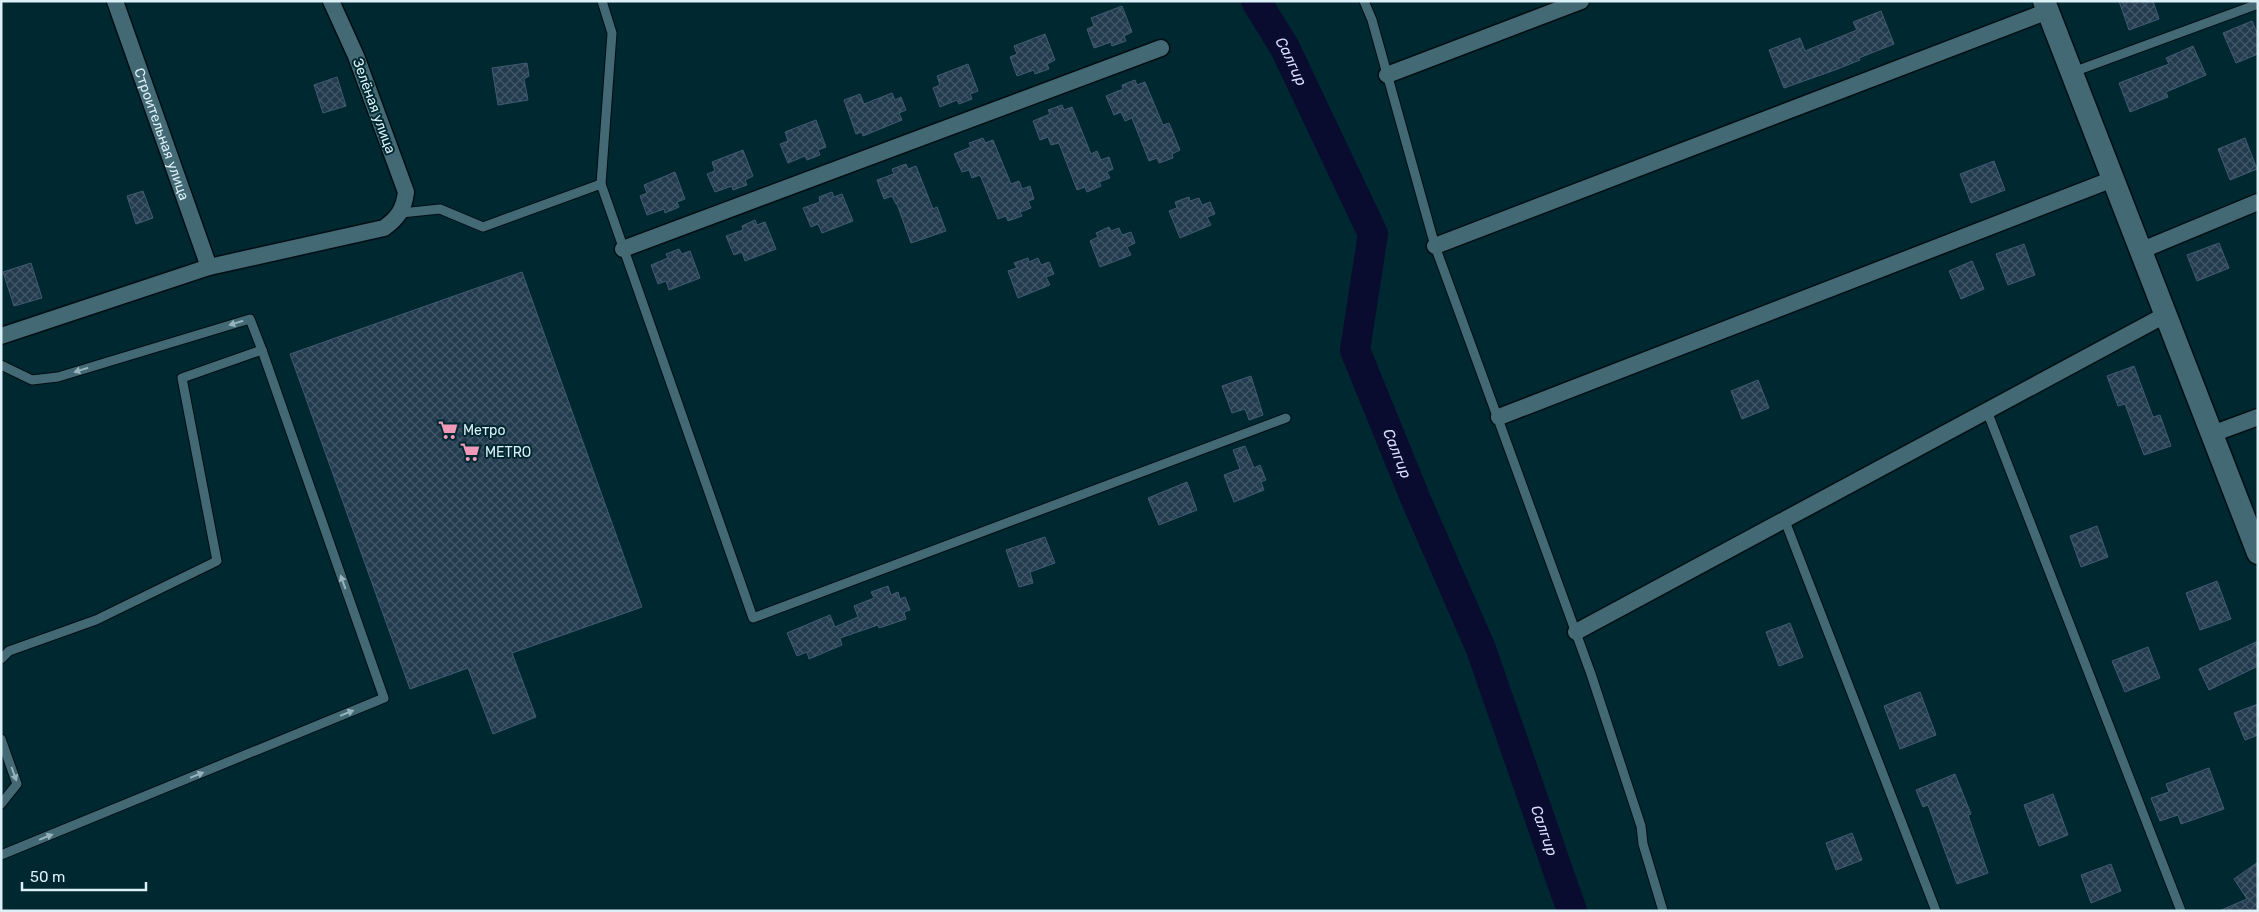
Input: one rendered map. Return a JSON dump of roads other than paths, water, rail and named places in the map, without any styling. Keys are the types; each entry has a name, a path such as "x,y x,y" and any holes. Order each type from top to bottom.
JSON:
{"main road":[{"path":"2046,6 2258,553"}],"street":[{"name":"Строительная улица","path":"116,1 209,267"},
{"name":"Зелёная улица","path":"332,1 356,56 406,192 405,203 400,213"},
{"path":"1388,74 1581,1"},
{"path":"1435,246 2046,6"},
{"path":"623,249 1161,48"},
{"path":"1499,417 2113,179"},
{"path":"2140,251 2258,202"},
{"path":"1,335 209,267 384,228 394,222 400,213"},
{"path":"1576,632 2165,315"},
{"path":"2212,434 2258,417"}],"lane":[{"path":"602,1 612,33 601,184 753,618 1286,418"},
{"path":"1364,1 1372,20 1388,74 1435,246 1576,632 1641,826 1643,844 1663,911"},
{"path":"2072,73 2258,4"},
{"path":"400,213 440,209 483,227 601,184"},
{"path":"1,365 32,380 58,377 250,318 384,698 1,856"},
{"path":"1,659 9,651 96,620 217,561 182,378 262,350"},
{"path":"1987,411 2181,911"},
{"path":"1785,520 1936,911"},
{"path":"1,739 18,784 1,804"}],"waterway":[{"name":"Салгир","path":"1256,1 1285,48 1373,234 1355,350 1416,500 1481,649 1572,911"}],"place":[{"name":"Метро","path":"448,430"},
{"name":"METRO","path":"470,452"}]}
